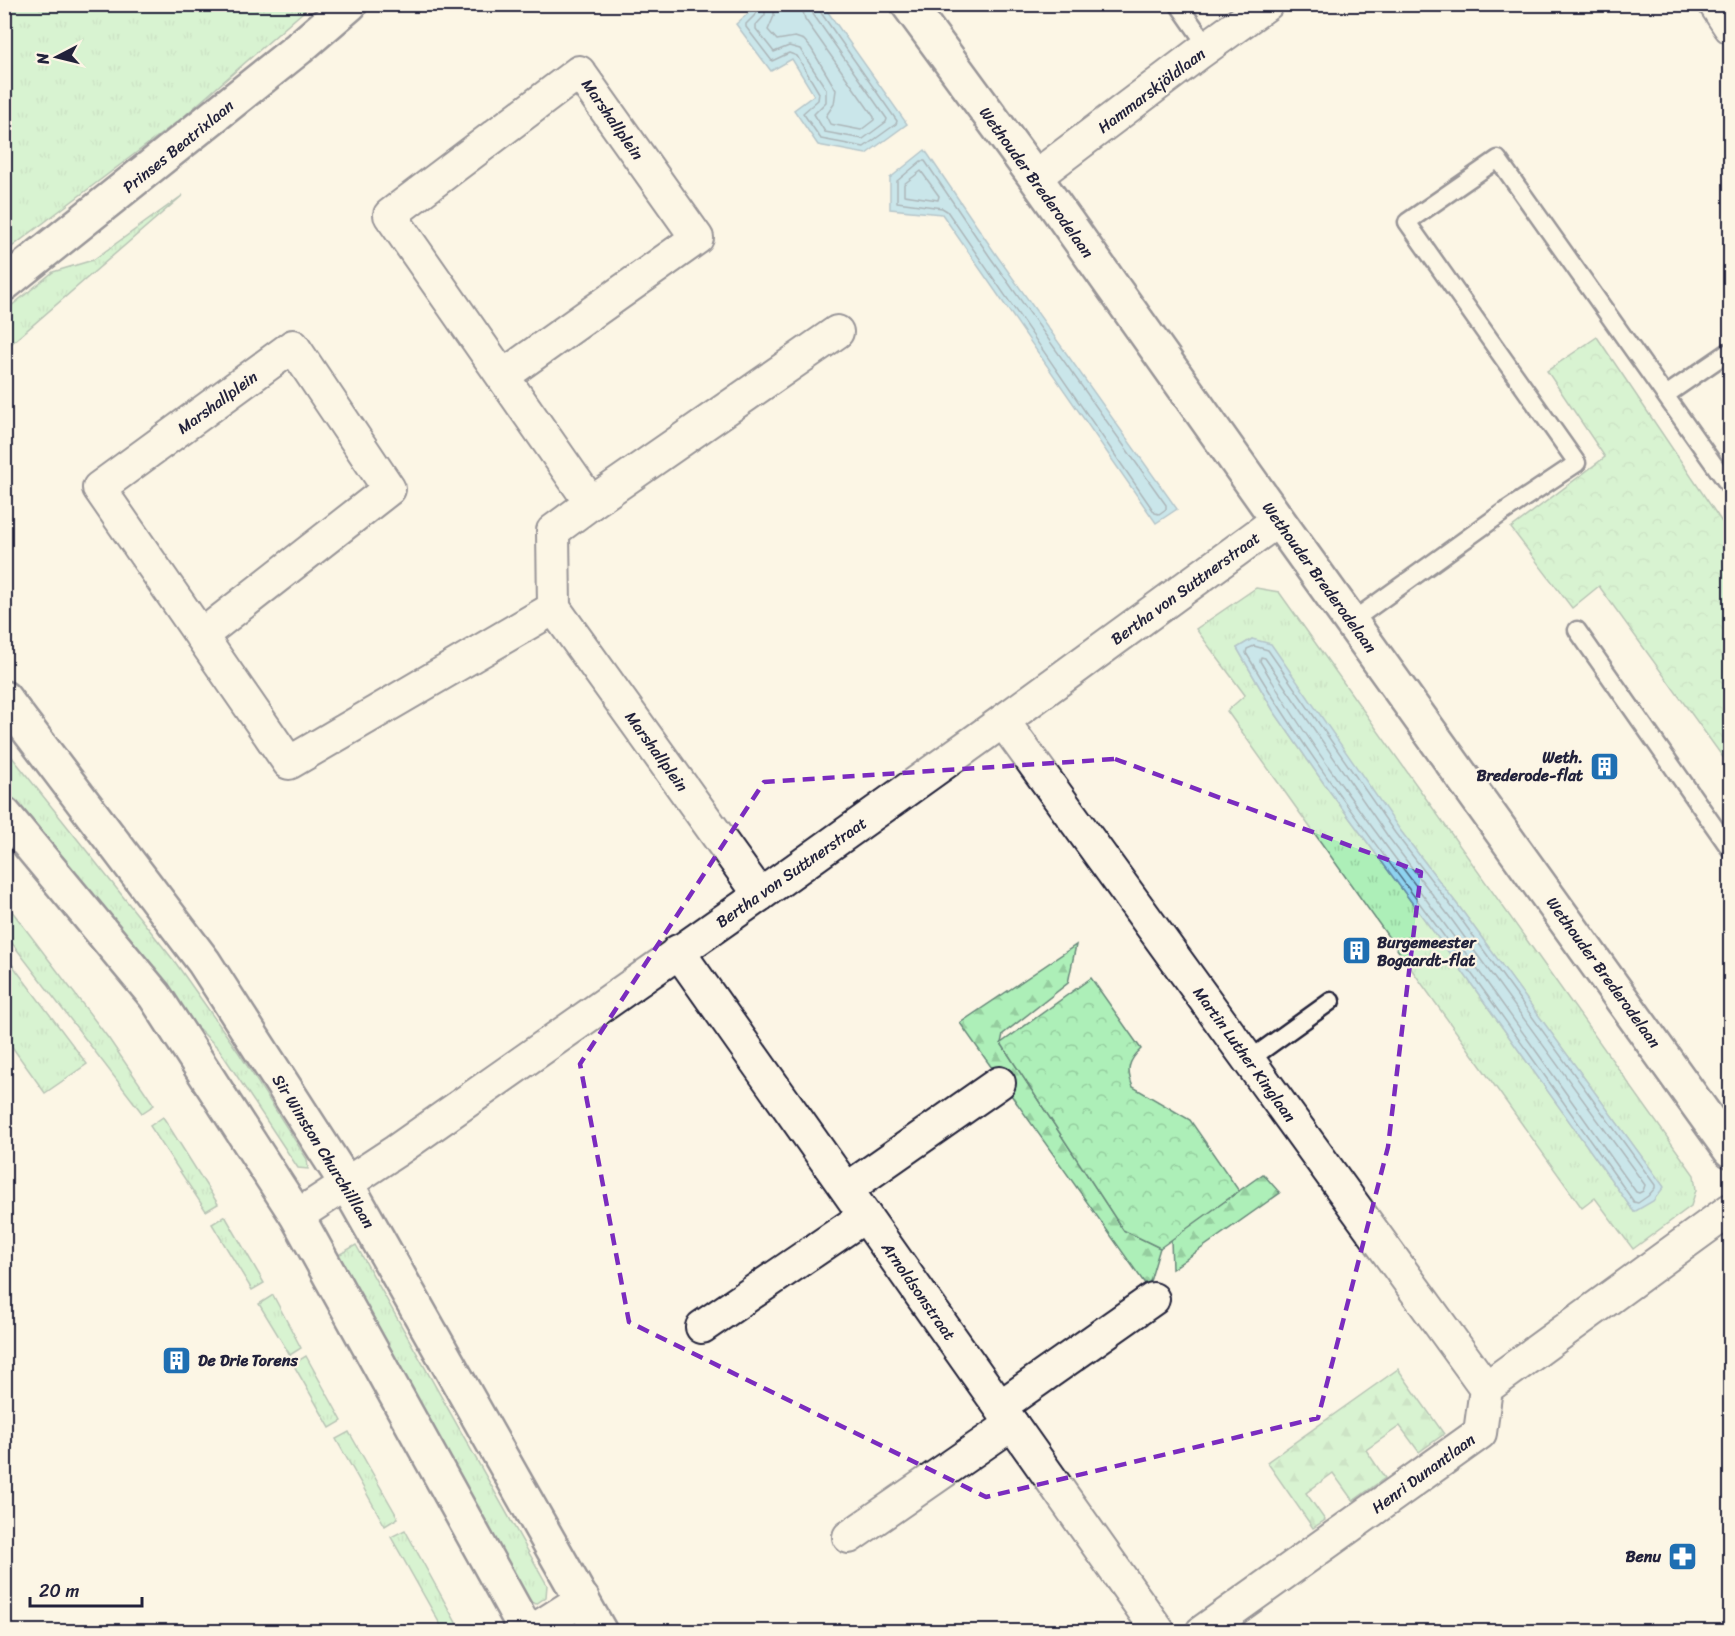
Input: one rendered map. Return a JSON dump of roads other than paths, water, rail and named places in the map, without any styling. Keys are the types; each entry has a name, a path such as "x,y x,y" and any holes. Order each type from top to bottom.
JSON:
{"street":[{"name":"Prinses Beatrixlaan","path":"4,284 299,48 350,4"},
{"name":"Wethouder Brederodelaan","path":"908,4 1035,177 1731,1150"},
{"name":"Hammarskjöldlaan","path":"1035,177 1267,4"},
{"path":"1715,4 1731,27"},
{"name":"Marshallplein","path":"503,376 697,238 579,72 390,215 591,502"},
{"path":"554,608 553,531 591,502 837,332"},
{"name":"Marshallplein","path":"201,636 389,489 293,346 99,488 201,636 289,763 554,608 760,895"},
{"name":"Bertha von Suttnerstraat","path":"297,1216 396,1151 760,895 1003,721 1278,519"},
{"name":"Sir Winston Churchilllaan","path":"4,698 204,962 346,1183 600,1632"},
{"name":"Martin Luther Kinglaan","path":"1003,721 1486,1388"},
{"path":"4,814 155,996 297,1216 529,1632 582,1599"},
{"name":"Arnoldsonstraat","path":"678,951 1159,1632"},
{"path":"847,1189 999,1083"},
{"path":"1486,1388 1731,1210"},
{"path":"702,1327 865,1216"},
{"path":"849,1538 1153,1299"},
{"name":"Henri Dunantlaan","path":"1202,1632 1480,1433 1486,1388"}],"lane":[{"path":"1178,4 1208,47"},
{"path":"1352,621 1577,463 1407,222 1498,159 1731,487"},
{"path":"1666,396 1731,351"},
{"path":"1577,630 1731,849"},
{"path":"1249,1060 1330,1001"}],"water":[{"path":"749,5 823,5 907,124 866,154 818,145 794,110 814,95 792,59 771,71 736,24 752,10"},
{"path":"925,150 995,253 1177,509 1156,523 942,214 890,209 890,178"},
{"path":"1252,639 1271,644 1400,830 1460,908 1664,1187 1653,1201 1634,1212 1450,954 1325,785 1273,710 1237,648"}],"place":[{"name":"Weth. Brederode-flat","path":"1604,766"},
{"name":"Burgemeester Bogaardt-flat","path":"1356,951"},
{"name":"De Drie Torens","path":"177,1360"},
{"name":"Benu","path":"1682,1556"}]}
